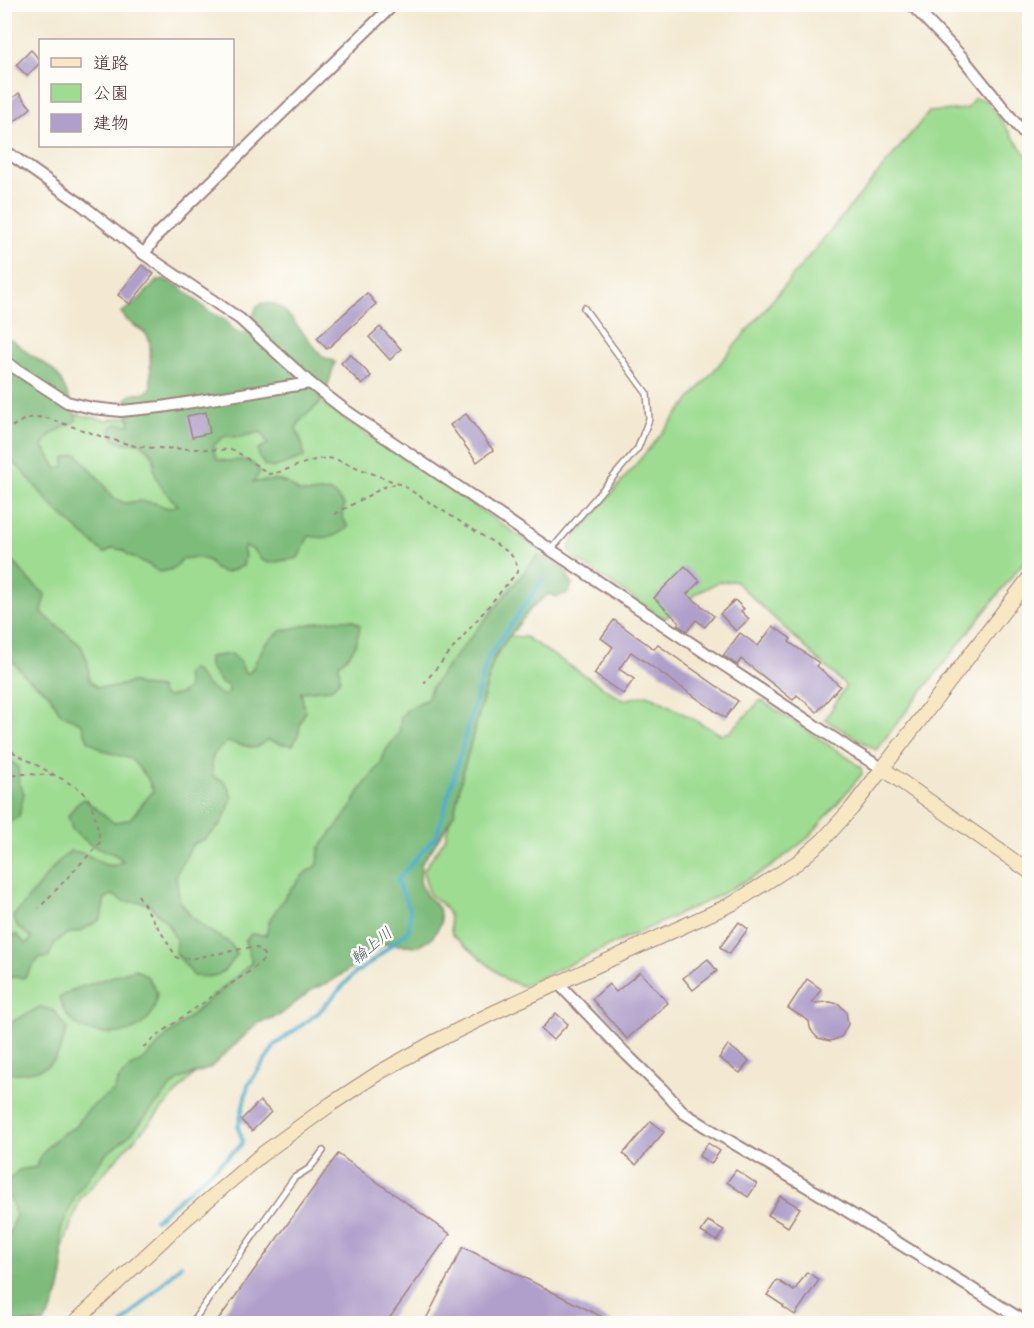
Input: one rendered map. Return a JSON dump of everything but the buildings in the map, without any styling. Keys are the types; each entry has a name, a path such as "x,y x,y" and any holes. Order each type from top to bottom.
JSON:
{"street":[{"path":"144,254 158,234 394,4"},
{"path":"911,4 960,56 1029,141"},
{"path":"4,150 81,204 144,254 240,319 310,383 345,410 551,550 882,768 1029,872"},
{"path":"4,361 66,402 121,411 161,407 310,383"},
{"path":"73,1323 180,1224 261,1155 380,1072 497,1011 734,903 798,862 830,832 852,807 1029,577"},
{"path":"559,984 684,1113 1029,1323"}],"lane":[{"path":"551,550 638,448 649,419 647,394 584,308"},
{"path":"191,1323 294,1178 310,1168 323,1150"}],"path":[{"path":"4,431 25,418 47,418 135,446 234,450 269,474 329,458 398,483 510,554 516,562 518,571 424,683"},
{"path":"335,514 384,487 398,483"},
{"path":"4,747 80,789 86,796 95,816 99,844 39,908"},
{"path":"4,777 34,773 57,776"},
{"path":"138,895 177,958 194,958 252,947 260,949 265,957 253,969 181,1018 142,1048"}],"green space":[{"path":"974,98 986,100 1029,159 1029,555 876,750 825,720 846,686 735,581 719,582 697,593 664,619 573,557 569,550 573,540 929,112 967,109"},
{"path":"163,279 180,287 208,311 225,320 235,331 246,334 257,306 263,303 275,304 286,312 323,357 335,362 324,399 301,420 296,428 303,446 304,457 273,468 264,465 259,457 258,449 268,444 261,432 240,437 225,436 215,444 213,449 217,459 245,461 255,466 260,472 253,482 277,480 287,483 299,492 329,491 344,505 342,516 348,527 330,537 309,536 298,558 269,563 261,560 255,551 246,546 243,549 245,555 243,566 225,573 215,569 209,561 198,557 182,559 172,569 159,572 123,550 113,548 104,553 55,509 18,466 5,458 5,338 52,369 66,392 77,420 50,435 43,446 57,469 64,466 65,458 77,454 113,498 125,503 141,501 168,508 178,505 159,483 154,471 154,458 150,452 141,443 124,443 114,439 110,428 117,424 130,425 126,399 134,394 145,393 151,388 149,338 121,313 135,303 157,281"},
{"path":"4,369 68,413 106,420 305,390 329,409 551,557 456,681 265,996 80,1199 36,1324 4,1323"},
{"path":"5,552 29,580 45,594 42,613 81,646 88,662 89,680 97,687 116,687 131,682 160,688 166,697 180,694 188,688 186,674 192,669 207,685 225,696 229,692 228,685 222,684 209,666 209,657 232,654 241,663 244,672 248,673 265,644 281,631 337,620 352,620 360,625 354,647 339,664 340,679 331,689 301,692 305,712 293,745 268,740 255,748 228,742 213,756 213,776 226,783 232,797 219,826 205,839 193,844 176,875 179,899 190,915 206,929 230,943 237,954 220,974 209,977 194,976 176,953 177,940 166,922 147,903 123,901 113,895 105,898 101,919 81,931 67,934 55,943 48,958 39,958 24,978 10,977 5,973 5,935 17,935 26,944 32,938 18,927 13,917 58,862 70,851 83,853 107,865 123,861 116,855 91,845 72,829 68,816 76,805 84,799 114,823 130,819 153,791 147,777 131,759 104,751 88,740 81,723 61,714 49,694 26,677 5,652"},
{"path":"538,555 560,565 567,573 572,585 568,593 557,597 549,594 532,607 495,655 464,768 454,814 421,864 420,882 426,895 439,908 441,923 432,938 419,946 384,944 330,982 313,989 280,1015 258,1023 210,1068 180,1079 171,1087 131,1134 105,1155 75,1196 61,1229 63,1274 60,1289 44,1323 5,1323 5,1241 16,1215 9,1196 8,1181 19,1170 36,1167 42,1154 52,1143 63,1133 76,1127 91,1107 114,1091 118,1080 130,1067 145,1059 164,1039 252,962 245,941 251,934 266,935 270,919 287,894 306,872 318,865 319,849 351,808 359,792 381,763 386,750 399,733 401,718 407,709 427,699 431,688 448,665"},
{"path":"507,636 525,637 623,700 647,695 720,734 730,732 761,700 853,761 861,768 862,774 808,838 769,868 714,898 522,986 507,980 452,935 449,914 443,905 429,894 423,871 445,839 489,670"},
{"path":"4,756 18,767 19,782 24,793 19,816 5,823"},
{"path":"135,969 147,976 157,992 153,1011 138,1027 119,1033 90,1031 77,1025 66,1013 59,998 72,990"},
{"path":"40,1007 54,1011 67,1029 62,1046 54,1060 45,1067 27,1072 9,1072 5,1076 5,1029 15,1020"}],"waterway":[{"name":"輪上川","path":"155,1220 240,1146 243,1141 238,1128 248,1085 276,1044 317,1014 354,974 409,930 410,910 397,880 437,835 488,657 544,578"},
{"name":"輪上川","path":"122,1324 181,1265"}]}
